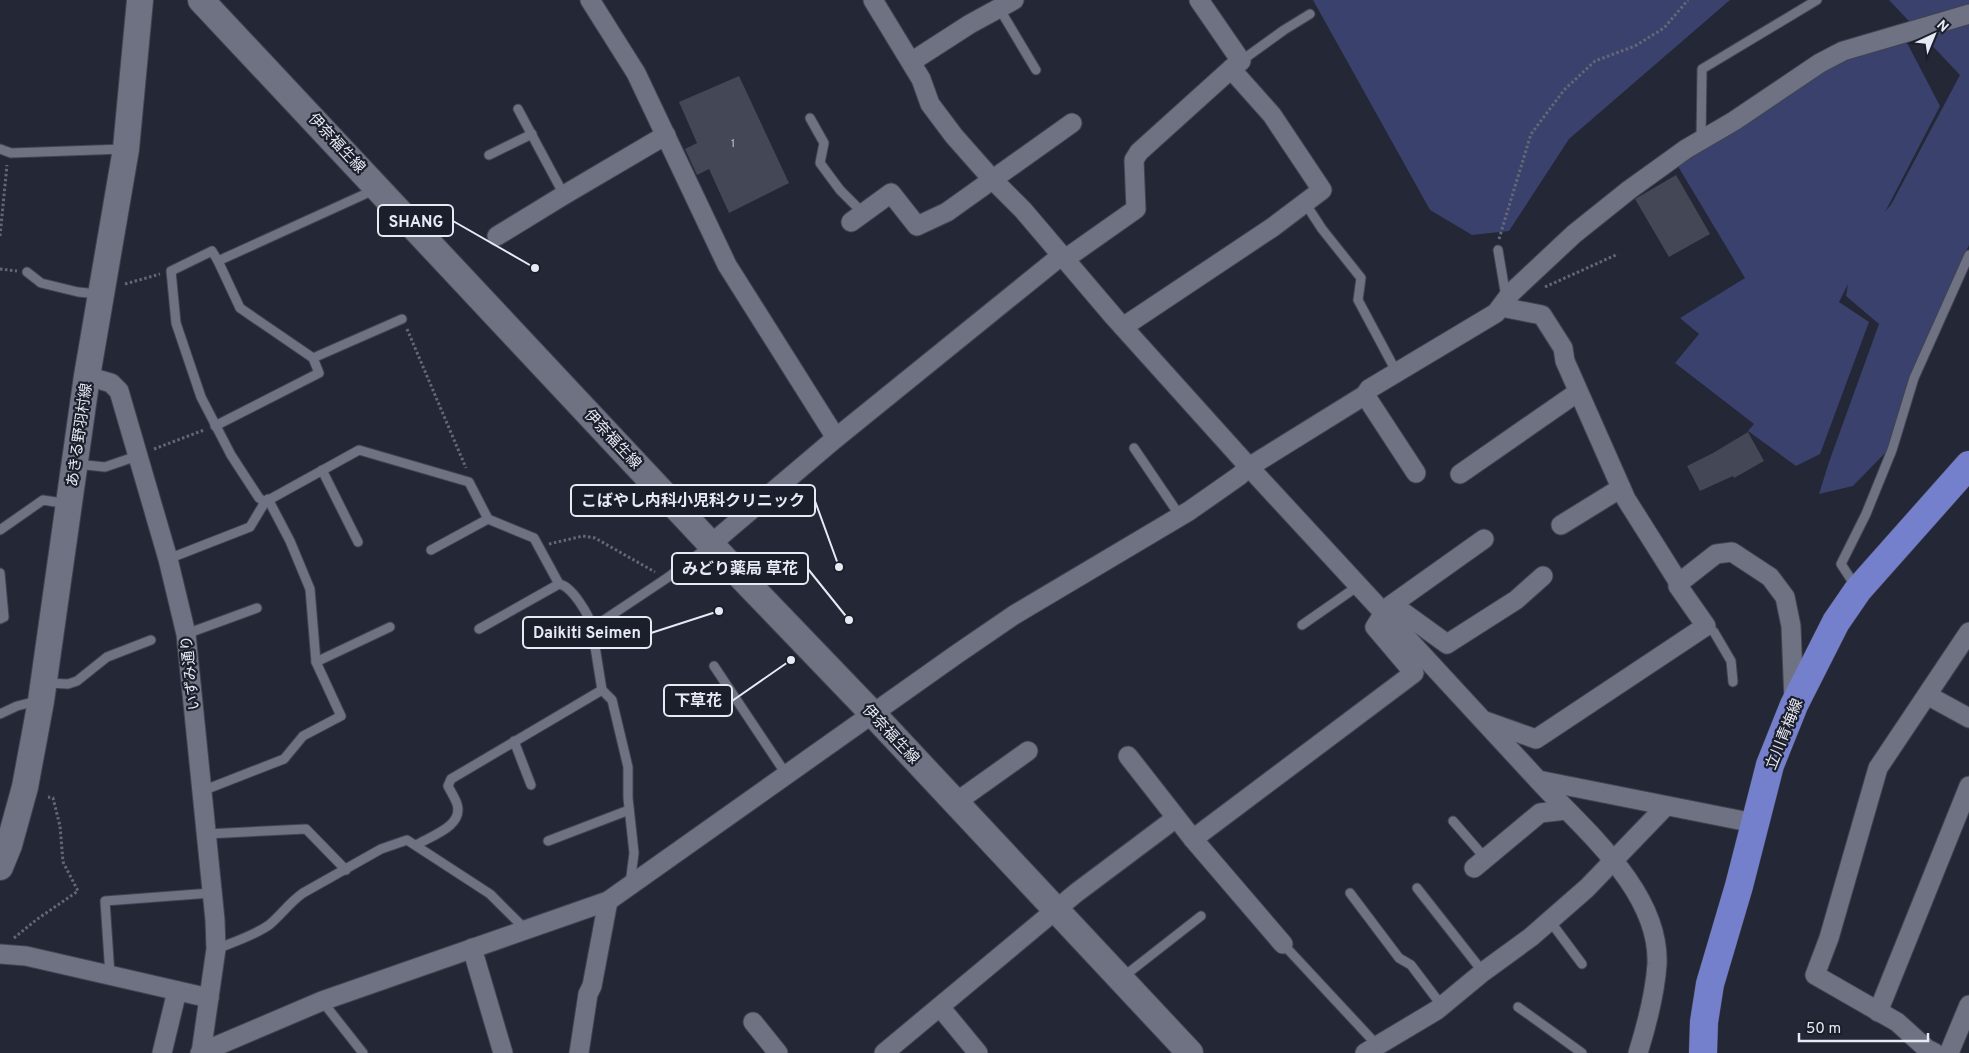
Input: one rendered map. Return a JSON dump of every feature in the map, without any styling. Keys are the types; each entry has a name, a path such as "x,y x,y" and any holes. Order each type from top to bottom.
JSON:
{"main road":[{"name":"あきる野羽村線","path":"0,867 9,845 25,787 42,692 87,376 111,290 140,0"},
{"name":"伊奈福生線","path":"201,0 711,544 872,712 1190,1053"},
{"name":"立川青梅線","path":"1703,1053 1704,1022 1710,984 1736,895 1770,765 1794,705 1836,622 1858,590 1969,465"}],"street":[{"path":"590,0 636,73 727,265 836,438"},
{"path":"873,0 921,79 930,104 954,136 992,179 1023,210 1123,327 1249,467 1480,719 1613,860 1636,892 1652,923 1657,962 1651,1009 1638,1053"},
{"path":"1123,327 1273,227 1322,190 1236,65 1200,0"},
{"path":"911,62 1006,4"},
{"path":"201,1053 322,1001 608,900 872,712 1014,615 1180,516 1239,476 1249,467 1370,389 1496,313 1511,293 1574,234 1629,190 1701,139 1734,121 1820,63 1843,51 1969,14"},
{"path":"711,544 836,438 1063,257 1136,209 1134,160 1139,152 1236,65"},
{"path":"857,217 891,193 917,226 947,212 1072,123"},
{"path":"497,236 666,135"},
{"path":"1480,719 1536,739 1706,626 1678,586 1679,583 1644,529 1621,488 1565,361 1564,348 1542,315 1504,303"},
{"name":"いずみ通り","path":"87,376 111,383 119,391 168,559 186,634 215,920 216,949 201,1053"},
{"path":"1460,474 1578,392"},
{"path":"1365,394 1416,473"},
{"path":"1561,525 1621,488"},
{"path":"1193,838 1414,674 1376,627 1387,608 1484,539"},
{"path":"1679,583 1716,554 1732,552 1770,577 1785,597 1791,626 1794,705"},
{"path":"1384,614 1400,610 1446,644 1516,600 1543,576"},
{"path":"1935,1053 1927,1049 1897,1022 1814,975 1829,938 1878,768 1969,632"},
{"path":"1928,695 1969,718"},
{"path":"955,803 1028,751"},
{"path":"1128,756 1176,818 1282,944"},
{"path":"1538,780 1754,823"},
{"path":"1878,1012 1969,786"},
{"path":"1371,1049 1442,1006 1483,972 1531,937 1587,888 1666,806"},
{"path":"1480,863 1540,812 1566,810"},
{"path":"884,1053 1056,910 1176,818"},
{"path":"579,1053 588,994 592,986 608,900"},
{"path":"472,948 503,1053"},
{"path":"0,954 26,956 209,998"},
{"path":"162,1053 177,991"},
{"path":"1949,1053 1969,1005"},
{"path":"940,1007 978,1053"},
{"path":"753,1022 778,1053"}],"lane":[{"path":"1701,139 1702,69 1817,0"},
{"path":"1006,4 1036,70"},
{"path":"1236,65 1284,30 1310,14"},
{"path":"518,108 564,195"},
{"path":"810,118 824,143 820,163 857,217"},
{"path":"489,155 532,134"},
{"path":"0,149 11,153 126,150"},
{"path":"218,261 379,188"},
{"path":"1305,203 1322,229 1361,278 1358,300 1397,372"},
{"path":"1498,250 1504,303"},
{"path":"202,792 284,759 303,736 341,716 316,662 310,589 290,541 267,500 259,498 231,455 216,426 201,397 176,323 168,272 212,251 240,308 313,358 320,373 216,426"},
{"path":"1858,590 1841,564 1866,514 1892,450 1914,378 1969,255"},
{"path":"27,272 42,283 78,292 111,290"},
{"path":"313,358 402,319"},
{"path":"1134,448 1180,516"},
{"path":"168,559 250,527 267,500 359,450 469,482 488,519 534,538 559,584"},
{"path":"75,464 105,468 137,456"},
{"path":"322,470 358,542"},
{"path":"0,530 43,500 70,504"},
{"path":"431,550 488,519"},
{"path":"592,628 667,578 711,544"},
{"path":"0,573 4,617 0,619"},
{"path":"479,629 559,584 564,585 574,593 591,622 602,690 612,700 628,768 629,810 634,853 630,886"},
{"path":"1302,625 1358,586"},
{"path":"186,634 257,608"},
{"path":"1706,626 1714,632 1731,661 1733,682"},
{"path":"316,662 390,627"},
{"path":"0,714 42,692 77,681 107,656 151,640"},
{"path":"714,666 786,774"},
{"path":"416,845 453,824 458,814 457,804 448,786 450,778 602,690"},
{"path":"514,741 531,784"},
{"path":"548,840 629,810"},
{"path":"1453,822 1480,863"},
{"path":"206,834 306,829 346,870"},
{"path":"216,949 258,932 271,923 293,901 381,850 407,840 490,894 526,930"},
{"path":"1417,888 1483,972"},
{"path":"110,976 105,901 211,893"},
{"path":"1350,893 1399,958 1411,965 1442,1006"},
{"path":"1121,979 1200,916"},
{"path":"1550,921 1582,964"},
{"path":"1282,944 1371,1049"},
{"path":"322,1001 363,1053"},
{"path":"1518,1007 1582,1053"}],"path":[{"path":"1498,250 1505,217 1531,134 1564,90 1595,61 1635,46 1664,28 1688,0"},
{"path":"0,236 6,170 11,153"},
{"path":"1541,289 1618,254"},
{"path":"111,290 168,272"},
{"path":"402,319 470,475 469,482"},
{"path":"137,456 216,426"},
{"path":"538,546 583,536 595,538 667,578"},
{"path":"7,936 14,939 36,920 78,891 63,862 60,826 53,798 48,797"}],"shaded area":[{"path":"1313,0 1730,0 1569,139 1509,231 1472,235 1430,210"},
{"path":"1889,0 1969,0 1969,245 1911,377 1886,452 1853,486 1819,494 1879,324 1846,296 1848,284 1839,302 1869,322 1820,454 1796,466 1748,431 1754,424 1675,363 1699,334 1680,318 1745,278 1676,163 1823,68 1905,39 1940,106 1885,212 1892,203 1960,75"}],"building":[{"path":"739,76 789,183 729,213 709,169 697,175 685,149 697,143 679,102"},
{"path":"1676,175 1710,234 1669,257 1635,199"},
{"path":"1748,432 1764,461 1734,478 1733,476 1700,491 1687,466"}],"place":[{"name":"SHANG","path":"535,268"},
{"name":"こばやし内科小児科クリニック","path":"839,567"},
{"name":"Daikiti Seimen","path":"719,611"},
{"name":"みどり薬局 草花","path":"849,620"},
{"name":"下草花","path":"791,660"}]}
